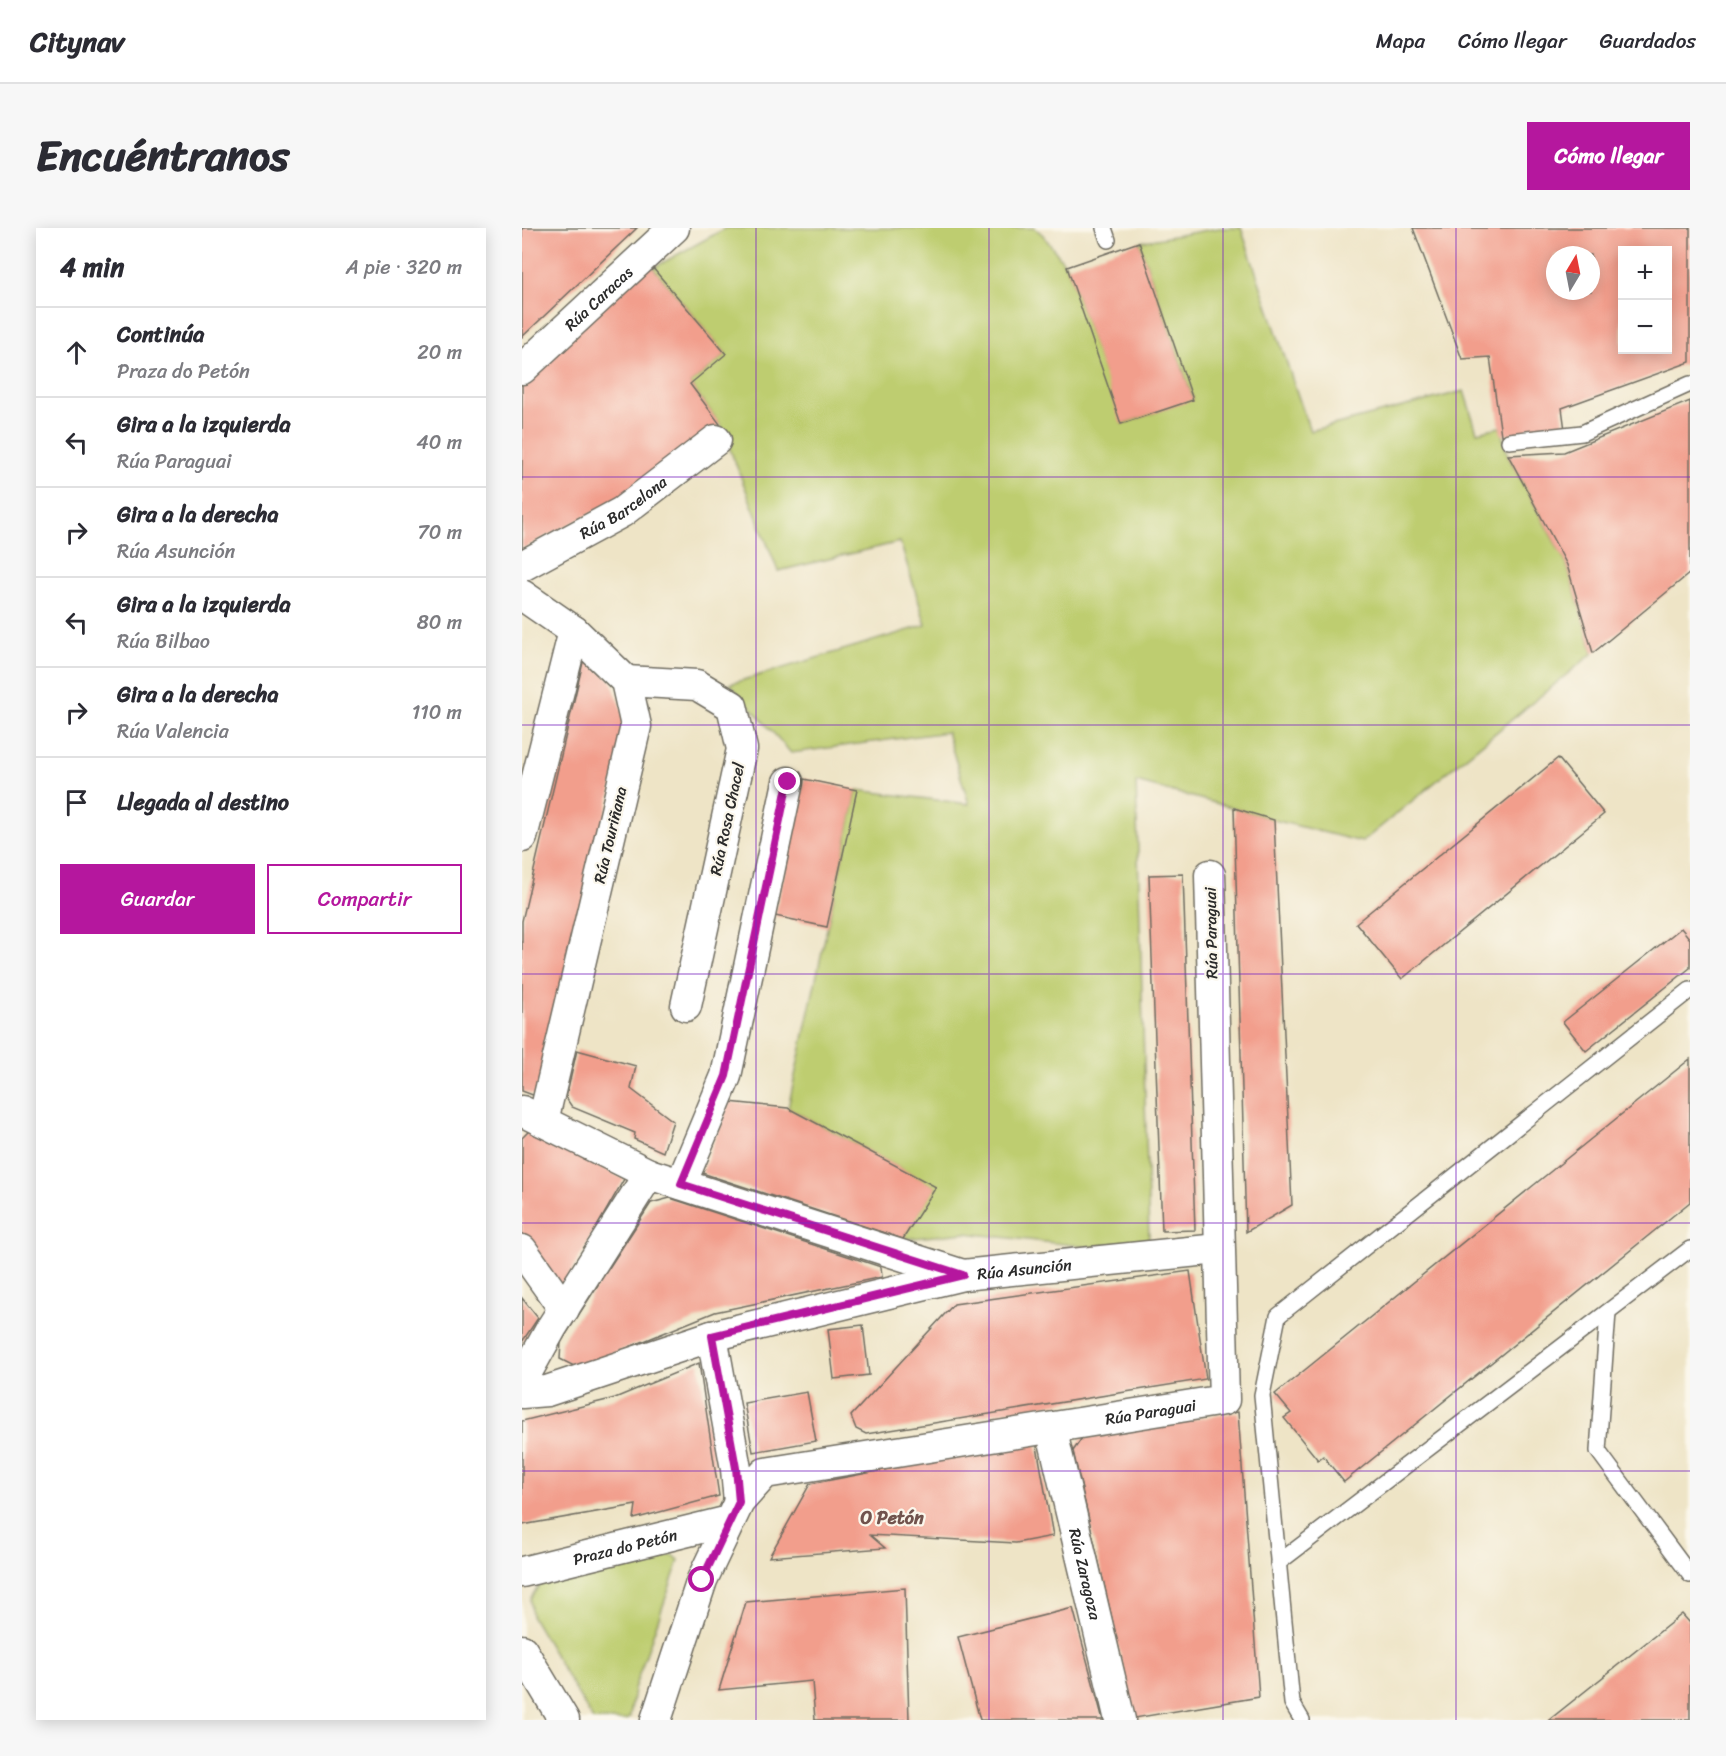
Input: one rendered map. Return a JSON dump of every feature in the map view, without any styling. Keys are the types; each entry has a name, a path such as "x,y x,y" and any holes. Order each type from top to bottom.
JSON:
{"street":[{"name":"Rúa Caracas","path":"522,369 674,228"},
{"name":"Rúa Barcelona","path":"522,566 622,512 716,440"},
{"path":"522,595 574,631 626,681"},
{"path":"522,837 574,631"},
{"name":"Rúa Rosa Chacel","path":"626,681 697,685 732,706 742,749 686,1006"},
{"name":"Rúa Touriñana","path":"626,681 636,726 532,1116 649,1174 963,1275"},
{"path":"681,1184 726,1076 788,782"},
{"name":"Rúa Paraguai","path":"734,1512 765,1473 1224,1400 1218,1249 1210,875"},
{"path":"522,1381 564,1308 649,1174"},
{"name":"Rúa Asunción","path":"522,1393 547,1391 712,1336 963,1275 1218,1249"},
{"path":"522,1250 564,1308"},
{"path":"656,1720 702,1580 734,1512 736,1468 712,1336"},
{"name":"Rúa Zaragoza","path":"1051,1428 1120,1720"},
{"name":"Praza do Petón","path":"522,1572 734,1512"},
{"path":"522,1650 564,1720"}],"lane":[{"path":"1509,441 1582,433 1690,384"},
{"path":"1302,1720 1292,1703 1262,1395 1278,1316 1690,990"},
{"path":"1278,1563 1690,1249"},
{"path":"1608,1312 1598,1451 1690,1575"}],"green space":[{"path":"726,228 1035,228 1067,267 1122,424 1193,399 1139,242 1219,228 1241,228 1310,431 1464,391 1477,432 1500,427 1508,456 1567,565 1593,653 1362,842 1136,782 1149,1239 1090,1247 965,1233 903,1239 935,1187 788,1108 857,790 969,804 947,732 791,753 730,684 926,625 900,542 778,571 720,424 690,384 726,354 653,268"},
{"path":"673,1555 679,1560 634,1689 630,1717 626,1720 593,1720 532,1617 530,1599 540,1584"}],"building":[{"path":"522,228 637,228 522,337"},
{"path":"1413,228 1690,228 1690,362 1562,408 1565,430 1501,435 1490,357 1462,359"},
{"path":"1139,242 1193,400 1121,424 1067,267"},
{"path":"646,260 726,354 690,384 720,424 623,497 522,549 522,384"},
{"path":"1690,401 1690,573 1593,653 1567,565 1508,455 1564,452"},
{"path":"584,658 611,680 627,725 538,1097 522,1091 522,921"},
{"path":"1558,758 1604,814 1402,979 1356,923"},
{"path":"804,779 857,790 827,927 775,916"},
{"path":"1234,808 1274,820 1292,1205 1246,1232"},
{"path":"1183,874 1195,1230 1162,1231 1149,875"},
{"path":"1681,928 1690,939 1690,968 1586,1051 1563,1022"},
{"path":"577,1050 636,1066 631,1089 673,1121 663,1152 634,1139 635,1133 572,1107 566,1098"},
{"path":"1690,1059 1690,1202 1344,1482 1323,1456 1318,1460 1284,1418 1291,1413 1275,1394"},
{"path":"729,1102 788,1108 936,1187 903,1239 702,1173"},
{"path":"531,1129 624,1179 562,1288 522,1237 522,1138"},
{"path":"670,1198 881,1267 882,1277 715,1312 578,1368 560,1359 561,1342 651,1203"},
{"path":"1190,1271 1206,1379 866,1434 856,1429 851,1416 954,1304"},
{"path":"522,1298 538,1318 522,1342"},
{"path":"863,1325 869,1375 834,1379 828,1329"},
{"path":"699,1363 719,1496 634,1519 636,1505 522,1525 522,1421 615,1398"},
{"path":"807,1392 816,1441 753,1452 744,1403"},
{"path":"1238,1412 1259,1697 1135,1718 1073,1451 1082,1438"},
{"path":"1036,1441 1053,1536 1016,1543 870,1535 885,1548 769,1557 810,1484"},
{"path":"905,1588 909,1720 815,1720 812,1681 719,1690 746,1602"},
{"path":"1073,1608 1103,1720 980,1720 958,1637"},
{"path":"1682,1614 1690,1623 1690,1720 1549,1720"}],"district":[{"name":"O Petón","path":"892,1518"}],"route":[{"path":"702,1580 739,1502 736,1468 712,1336 963,1275 681,1184 726,1076 788,782"}]}
